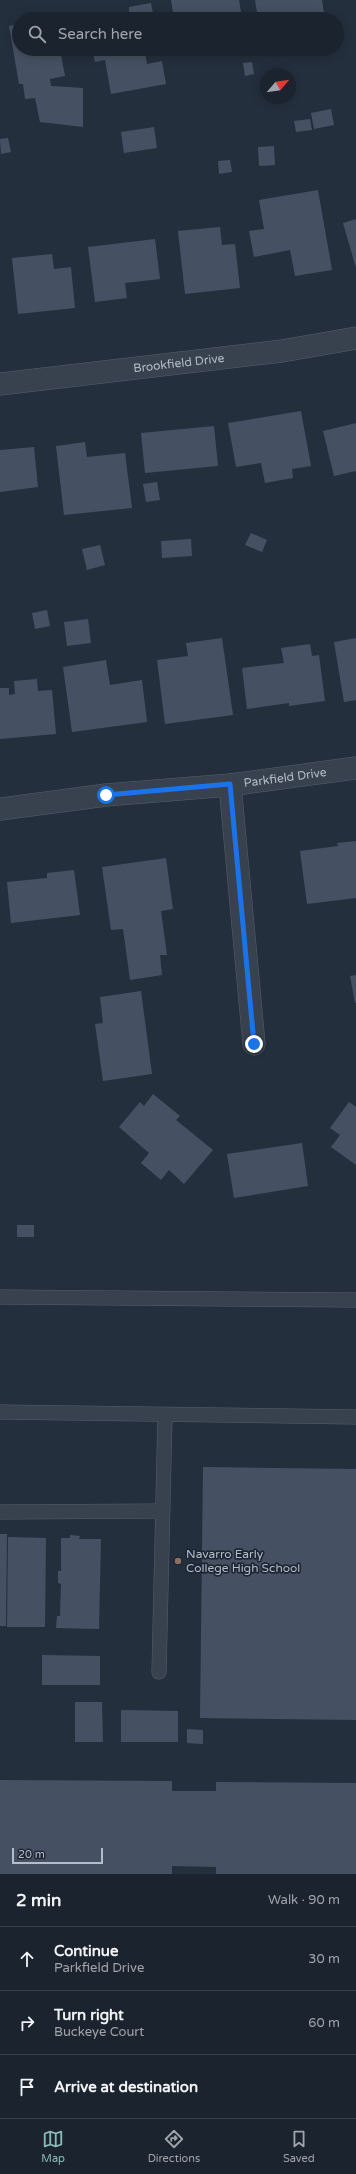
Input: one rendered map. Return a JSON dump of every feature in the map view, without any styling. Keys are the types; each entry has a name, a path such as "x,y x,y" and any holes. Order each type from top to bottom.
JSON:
{"street":[{"name":"Brookfield Drive","path":"0,384 282,351 356,338"},
{"name":"Parkfield Drive","path":"0,809 106,795 230,784 356,768"},
{"path":"230,784 254,1044"}],"lane":[{"path":"0,1297 356,1300"},
{"path":"0,1412 356,1418"},
{"path":"159,1672 165,1415"},
{"path":"0,1512 163,1511"}],"building":[{"path":"171,0 239,0 241,12 173,12"},
{"path":"255,0 322,0 324,12 257,12"},
{"path":"151,3 153,12 129,12 129,7"},
{"path":"12,25 12,43 9,26"},
{"path":"14,56 61,56 65,76 50,79 51,86 83,88 83,127 40,122 35,98 25,99 23,84 19,84"},
{"path":"94,56 146,56 147,64 162,61 166,84 111,94 105,60 95,62"},
{"path":"252,62 254,74 245,76 243,63"},
{"path":"331,109 334,125 314,129 311,113"},
{"path":"310,119 312,130 296,132 294,121"},
{"path":"154,127 157,148 124,153 121,132"},
{"path":"8,138 11,152 1,154 0,139"},
{"path":"274,146 275,165 259,166 258,147"},
{"path":"230,160 232,172 219,174 218,161"},
{"path":"318,190 332,270 295,276 290,250 254,257 249,231 264,229 259,200"},
{"path":"356,219 356,268 343,223"},
{"path":"220,227 222,245 235,244 240,288 185,294 178,231"},
{"path":"155,239 160,279 125,283 127,298 95,302 88,247"},
{"path":"52,254 54,269 71,267 75,308 18,314 12,258"},
{"path":"301,411 311,466 292,469 293,478 265,483 261,463 236,467 228,423"},
{"path":"356,423 356,471 334,476 323,431"},
{"path":"214,426 218,466 145,473 141,433"},
{"path":"85,442 87,457 125,453 132,508 64,515 56,446"},
{"path":"34,447 38,487 0,492 0,450"},
{"path":"157,482 160,500 146,502 143,484"},
{"path":"251,533 267,540 262,552 245,545"},
{"path":"191,539 192,556 162,558 161,541"},
{"path":"100,545 105,565 87,570 82,549"},
{"path":"47,610 50,626 35,629 32,613"},
{"path":"88,619 91,643 67,646 64,622"},
{"path":"222,638 233,715 165,724 157,660 188,656 186,643"},
{"path":"356,638 356,700 344,702 334,642"},
{"path":"310,644 312,656 319,655 325,701 289,706 289,703 247,709 242,668 284,663 281,648"},
{"path":"106,660 110,685 142,680 147,722 72,732 63,667"},
{"path":"37,679 38,691 52,690 56,734 0,739 0,688 9,688 9,695 15,694 14,681"},
{"path":"356,841 356,898 307,904 300,851 338,846 337,843"},
{"path":"166,858 173,909 161,911 167,955 160,955 162,975 130,980 123,929 111,930 102,867"},
{"path":"74,870 80,915 11,923 7,882 47,878 47,873"},
{"path":"356,975 356,1003 355,1003 350,976"},
{"path":"141,991 152,1074 103,1081 95,1024 103,1023 100,997"},
{"path":"153,1094 180,1116 176,1120 213,1150 184,1184 169,1170 161,1180 141,1163 149,1153 119,1127 140,1102 144,1106"},
{"path":"349,1102 356,1107 356,1165 331,1147 340,1135 330,1128"},
{"path":"302,1143 308,1186 234,1198 227,1154"},
{"path":"17,1225 34,1225 34,1237 17,1237"},
{"path":"203,1467 356,1469 356,1720 200,1718"},
{"path":"0,1534 7,1534 6,1626 0,1626"},
{"path":"70,1535 80,1536 79,1539 101,1539 99,1629 56,1628 57,1616 60,1616 61,1584 58,1583 58,1571 61,1571 61,1538 70,1538"},
{"path":"8,1537 46,1538 45,1627 7,1627"},
{"path":"42,1655 100,1656 100,1685 42,1685"},
{"path":"75,1702 102,1702 103,1742 75,1742"},
{"path":"121,1710 178,1711 178,1742 121,1742"},
{"path":"187,1729 203,1730 203,1744 187,1743"},
{"path":"0,1780 172,1781 172,1791 216,1791 216,1782 356,1783 356,1874 216,1874 216,1867 172,1866 172,1874 0,1874"}],"place":[{"name":"Navarro Early College High School","path":"178,1561"}],"route":[{"path":"106,795 230,784 254,1044"}]}
